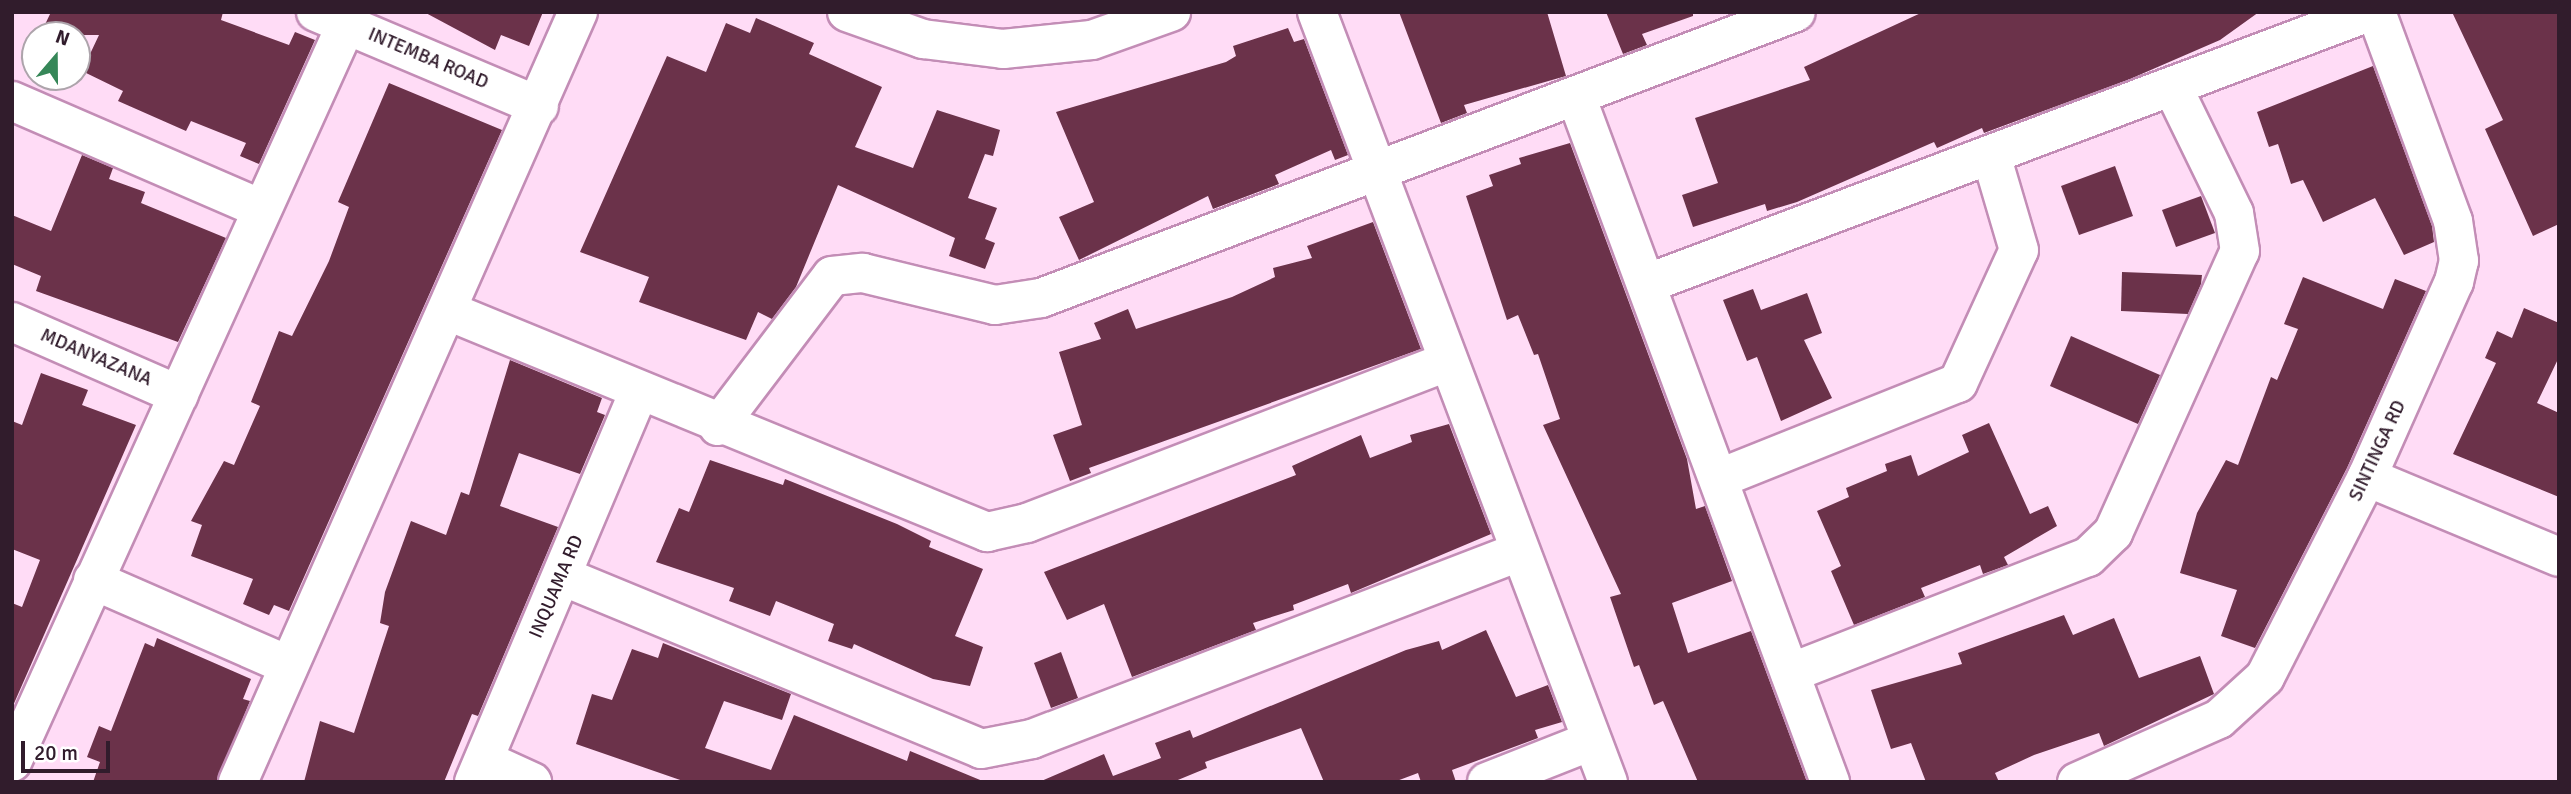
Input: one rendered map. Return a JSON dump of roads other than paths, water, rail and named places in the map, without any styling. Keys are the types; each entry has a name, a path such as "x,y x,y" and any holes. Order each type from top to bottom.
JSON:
{"street":[{"path":"239,782 288,664 448,311 578,12"},
{"path":"847,12 923,39 1003,49 1092,40 1171,12"},
{"path":"1317,12 1378,167 1447,362 1608,782"},
{"path":"718,426 832,276 863,273 969,301 1016,304 1796,12"},
{"path":"1646,284 2173,88 2369,12"},
{"name":"SINTINGA RD","path":"2077,782 2219,719 2247,698 2281,649 2367,477 2459,261 2454,221 2376,12"},
{"path":"12,762 262,209 331,19"},
{"name":"INTEMBA ROAD","path":"331,19 539,106"},
{"path":"1790,673 2088,557 2113,533 2240,251 2234,213 2173,88"},
{"path":"1576,96 1720,478 1830,782"},
{"path":"12,101 262,209"},
{"path":"1720,478 1958,383 2019,250 1991,155"},
{"path":"448,311 718,426 963,526 1007,530 1447,362"},
{"name":"MDANYAZANA","path":"12,322 180,395"},
{"name":"INQUAMA RD","path":"479,771 639,392"},
{"path":"2367,477 2557,552"},
{"path":"562,576 981,749 1032,739 1520,552"},
{"path":"93,580 288,664"},
{"path":"1487,782 1591,741"},
{"path":"479,771 532,782"}]}
